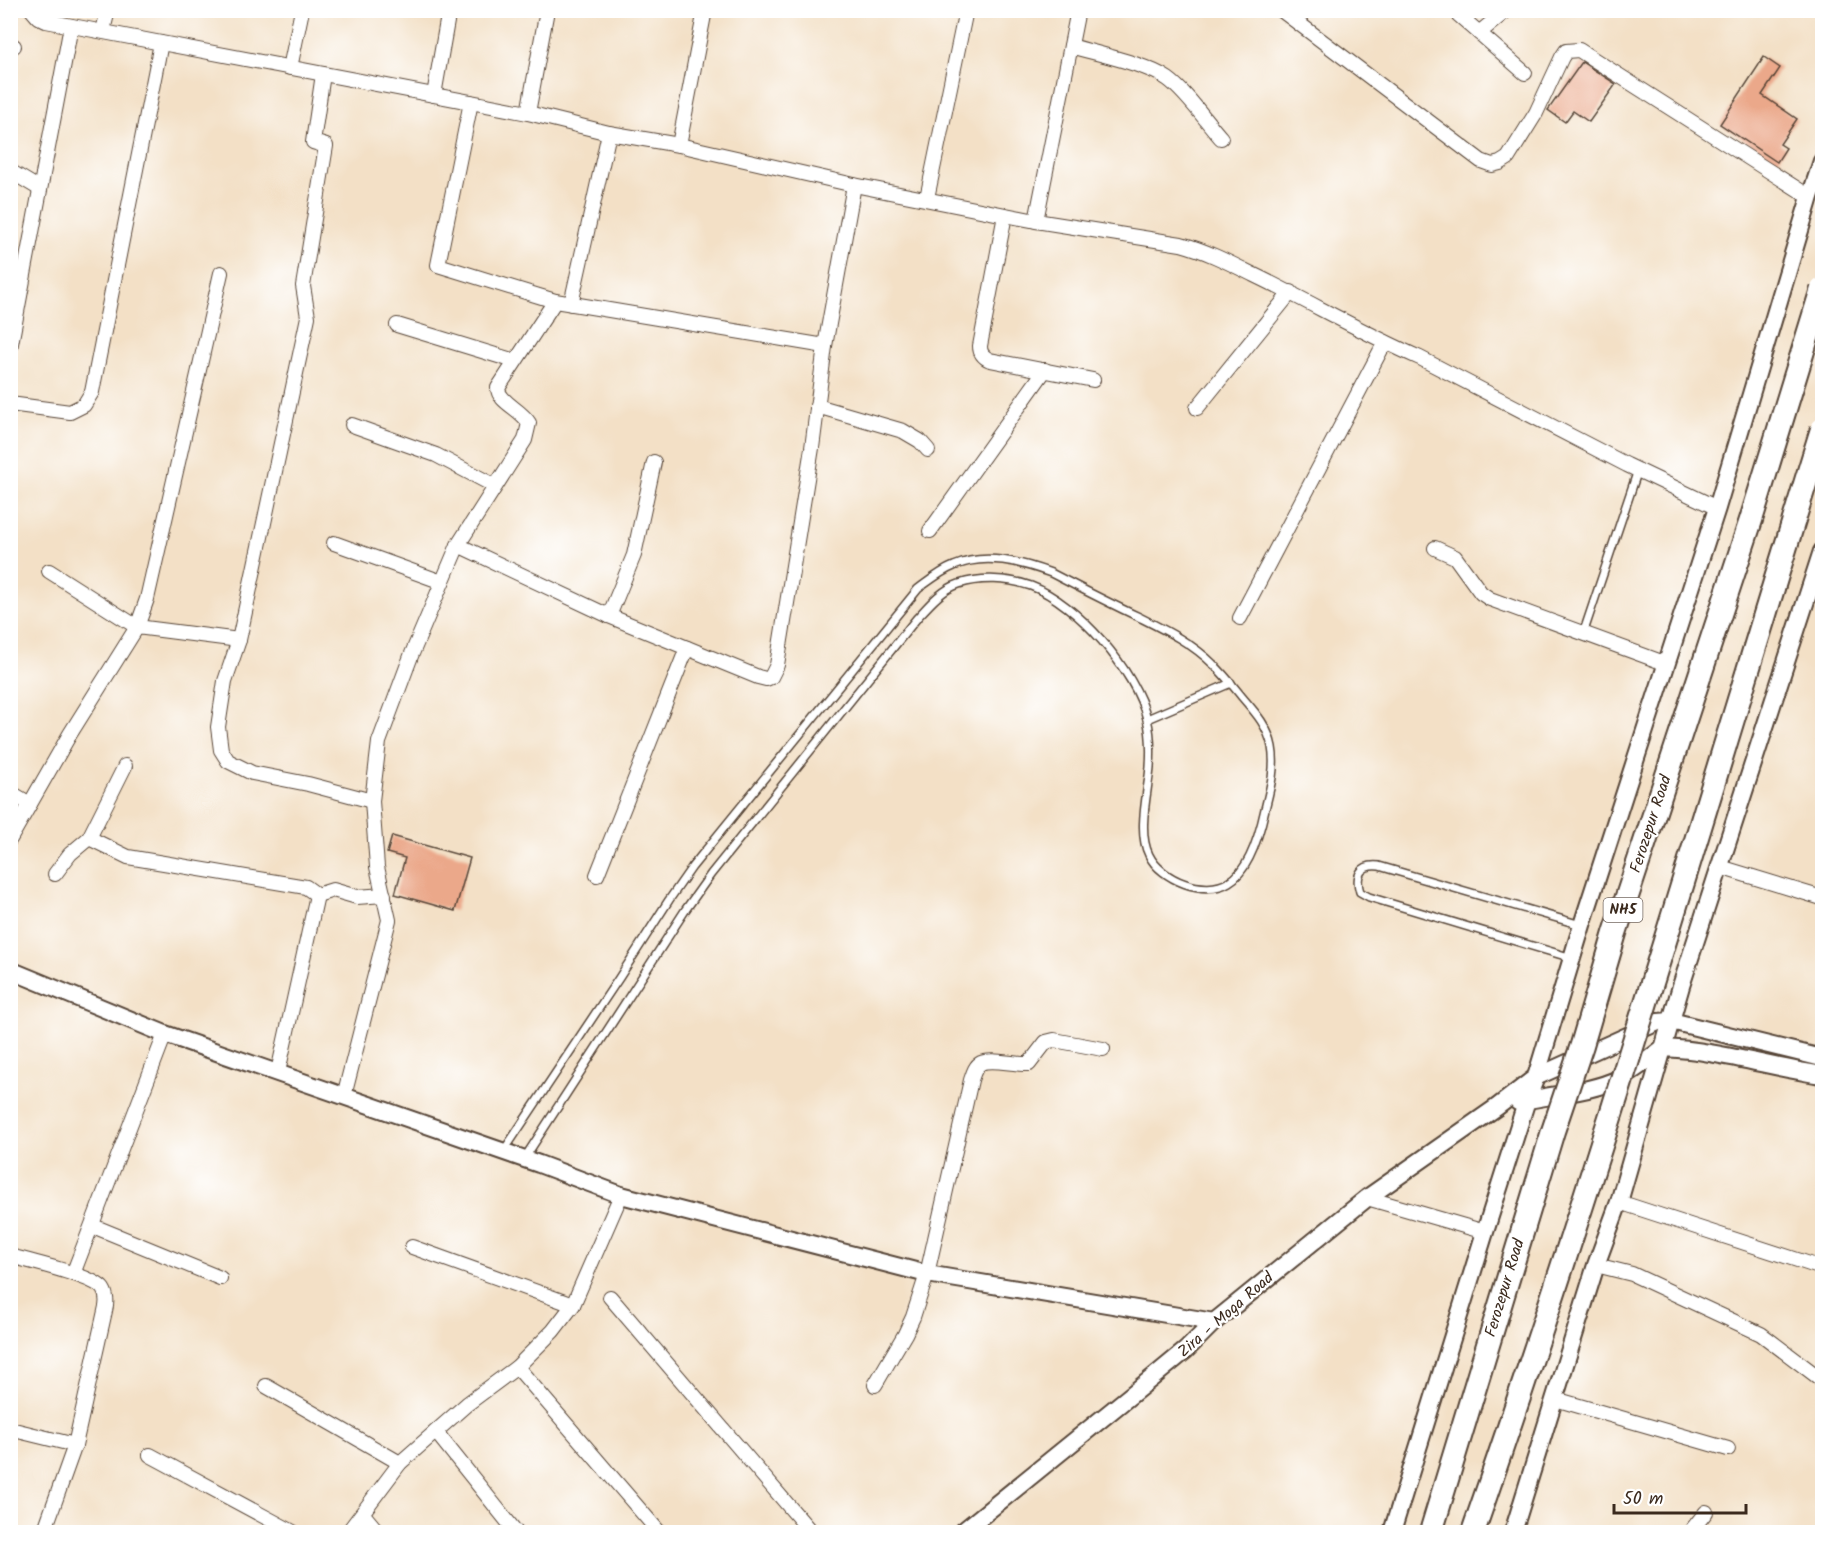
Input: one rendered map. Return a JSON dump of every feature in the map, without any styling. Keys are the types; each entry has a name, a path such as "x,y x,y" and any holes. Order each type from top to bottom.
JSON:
{"highway":[{"name":"Ferozepur Road","path":"1431,1533 1553,1131 1751,520 1822,289"},
{"path":"1473,1533 1523,1390 1587,1193 1822,429"}],"street":[{"path":"32,10 46,21 528,113 609,133 679,145 854,185 1036,221 1198,248 1291,292 1385,342 1717,508"},
{"path":"103,31 108,10"},
{"path":"290,68 302,10"},
{"path":"434,95 449,10"},
{"path":"528,113 547,10"},
{"path":"679,145 705,10"},
{"path":"927,198 966,10"},
{"path":"1036,221 1078,10"},
{"path":"1281,10 1480,161 1492,165 1500,164 1508,158 1536,112 1562,57 1566,51 1579,50 1810,197"},
{"path":"1453,10 1525,73"},
{"path":"1479,33 1507,10"},
{"path":"10,348 15,302 40,189 71,26"},
{"path":"10,404 70,412 84,405 92,392 161,43"},
{"path":"1071,46 1143,68 1168,79 1178,87 1221,138"},
{"path":"322,74 313,142 326,146 303,286 308,317 239,640 225,681 218,727 221,750 228,761 252,773 308,784 372,801"},
{"path":"471,102 438,265 555,301 825,345"},
{"path":"571,304 609,133"},
{"path":"1392,1533 1582,925 1717,508 1822,161"},
{"path":"10,171 40,189"},
{"path":"458,545 609,616 758,677 765,679 771,677 775,672 810,459 825,345 854,185"},
{"path":"1005,214 980,351 990,360 1093,380"},
{"path":"10,839 70,734 137,627 147,599 221,273"},
{"path":"1197,408 1291,292"},
{"path":"344,1096 389,920 378,867 372,801 379,742 411,656 458,545 525,440 529,423 524,415 498,394 498,388 555,301"},
{"path":"397,325 515,361"},
{"path":"1240,618 1385,342"},
{"path":"930,531 1045,370"},
{"path":"817,406 903,431 912,435 928,450"},
{"path":"352,425 436,454 495,486"},
{"path":"609,616 634,555 654,462"},
{"path":"334,543 442,582"},
{"path":"1435,548 1455,557 1481,593 1490,599 1667,664"},
{"path":"1513,1533 1596,1265 1619,1202 1681,986 1822,551"},
{"path":"49,571 137,627 239,640"},
{"path":"597,875 687,648"},
{"path":"55,874 70,854 89,838 125,766"},
{"path":"10,792 30,804"},
{"path":"89,838 128,857 306,887 317,895"},
{"path":"1720,867 1822,898"},
{"path":"317,895 333,890 357,897 384,895"},
{"path":"278,1072 317,895"},
{"path":"12,974 165,1034 621,1195 927,1274 1214,1322"},
{"path":"1671,1021 1822,1058"},
{"name":"Zira - Moga Road","path":"962,1533 1186,1350 1214,1322 1367,1198 1536,1077 1641,1028 1658,1022 1671,1021"},
{"path":"73,1274 165,1034"},
{"path":"875,1385 909,1326 927,1274 975,1069 988,1061 1018,1065 1029,1064 1046,1042 1054,1040 1103,1048"},
{"path":"1663,1048 1717,1053 1822,1076"},
{"name":"Zira - Moga Road","path":"1497,1107 1594,1087 1619,1079 1663,1048"},
{"path":"348,1533 400,1463 467,1404 518,1367 553,1331 573,1305 621,1195"},
{"path":"1367,1198 1485,1232"},
{"path":"1619,1202 1822,1268"},
{"path":"93,1226 220,1278"},
{"path":"412,1247 573,1305"},
{"path":"10,1256 73,1274 98,1284 103,1289 106,1304 75,1445 44,1533"},
{"path":"1596,1265 1632,1274 1761,1334 1822,1380"},
{"path":"610,1298 811,1533"},
{"path":"518,1367 659,1533"},
{"path":"266,1386 400,1463"},
{"path":"1555,1399 1728,1449"},
{"path":"10,1429 75,1445"},
{"path":"436,1432 516,1533"},
{"path":"150,1455 293,1533"},
{"path":"1690,1533 1706,1512"},
{"path":"363,1514 378,1533"}],"lane":[{"path":"1583,634 1638,470"},
{"path":"503,1152 692,867 918,589 935,577 955,566 994,559 1051,573 1176,636 1213,663 1263,722 1271,744 1274,762 1272,782 1255,844 1244,868 1231,882 1218,887 1206,888 1190,885 1171,877 1158,867 1148,854 1144,823 1150,765 1148,719 1133,683 1104,643 1077,616 1049,595 1017,582 975,580 947,589 917,618 711,874 524,1159"},
{"path":"1148,719 1231,684"},
{"path":"1572,958 1369,897 1360,892 1358,878 1365,867 1379,866 1582,925"}],"building":[{"path":"1764,57 1780,68 1762,95 1797,119 1780,144 1786,148 1777,162 1720,124"},
{"path":"1582,62 1616,84 1589,122 1573,111 1565,122 1548,110"},
{"path":"392,836 470,858 455,911 395,894 405,858 387,853"}]}
